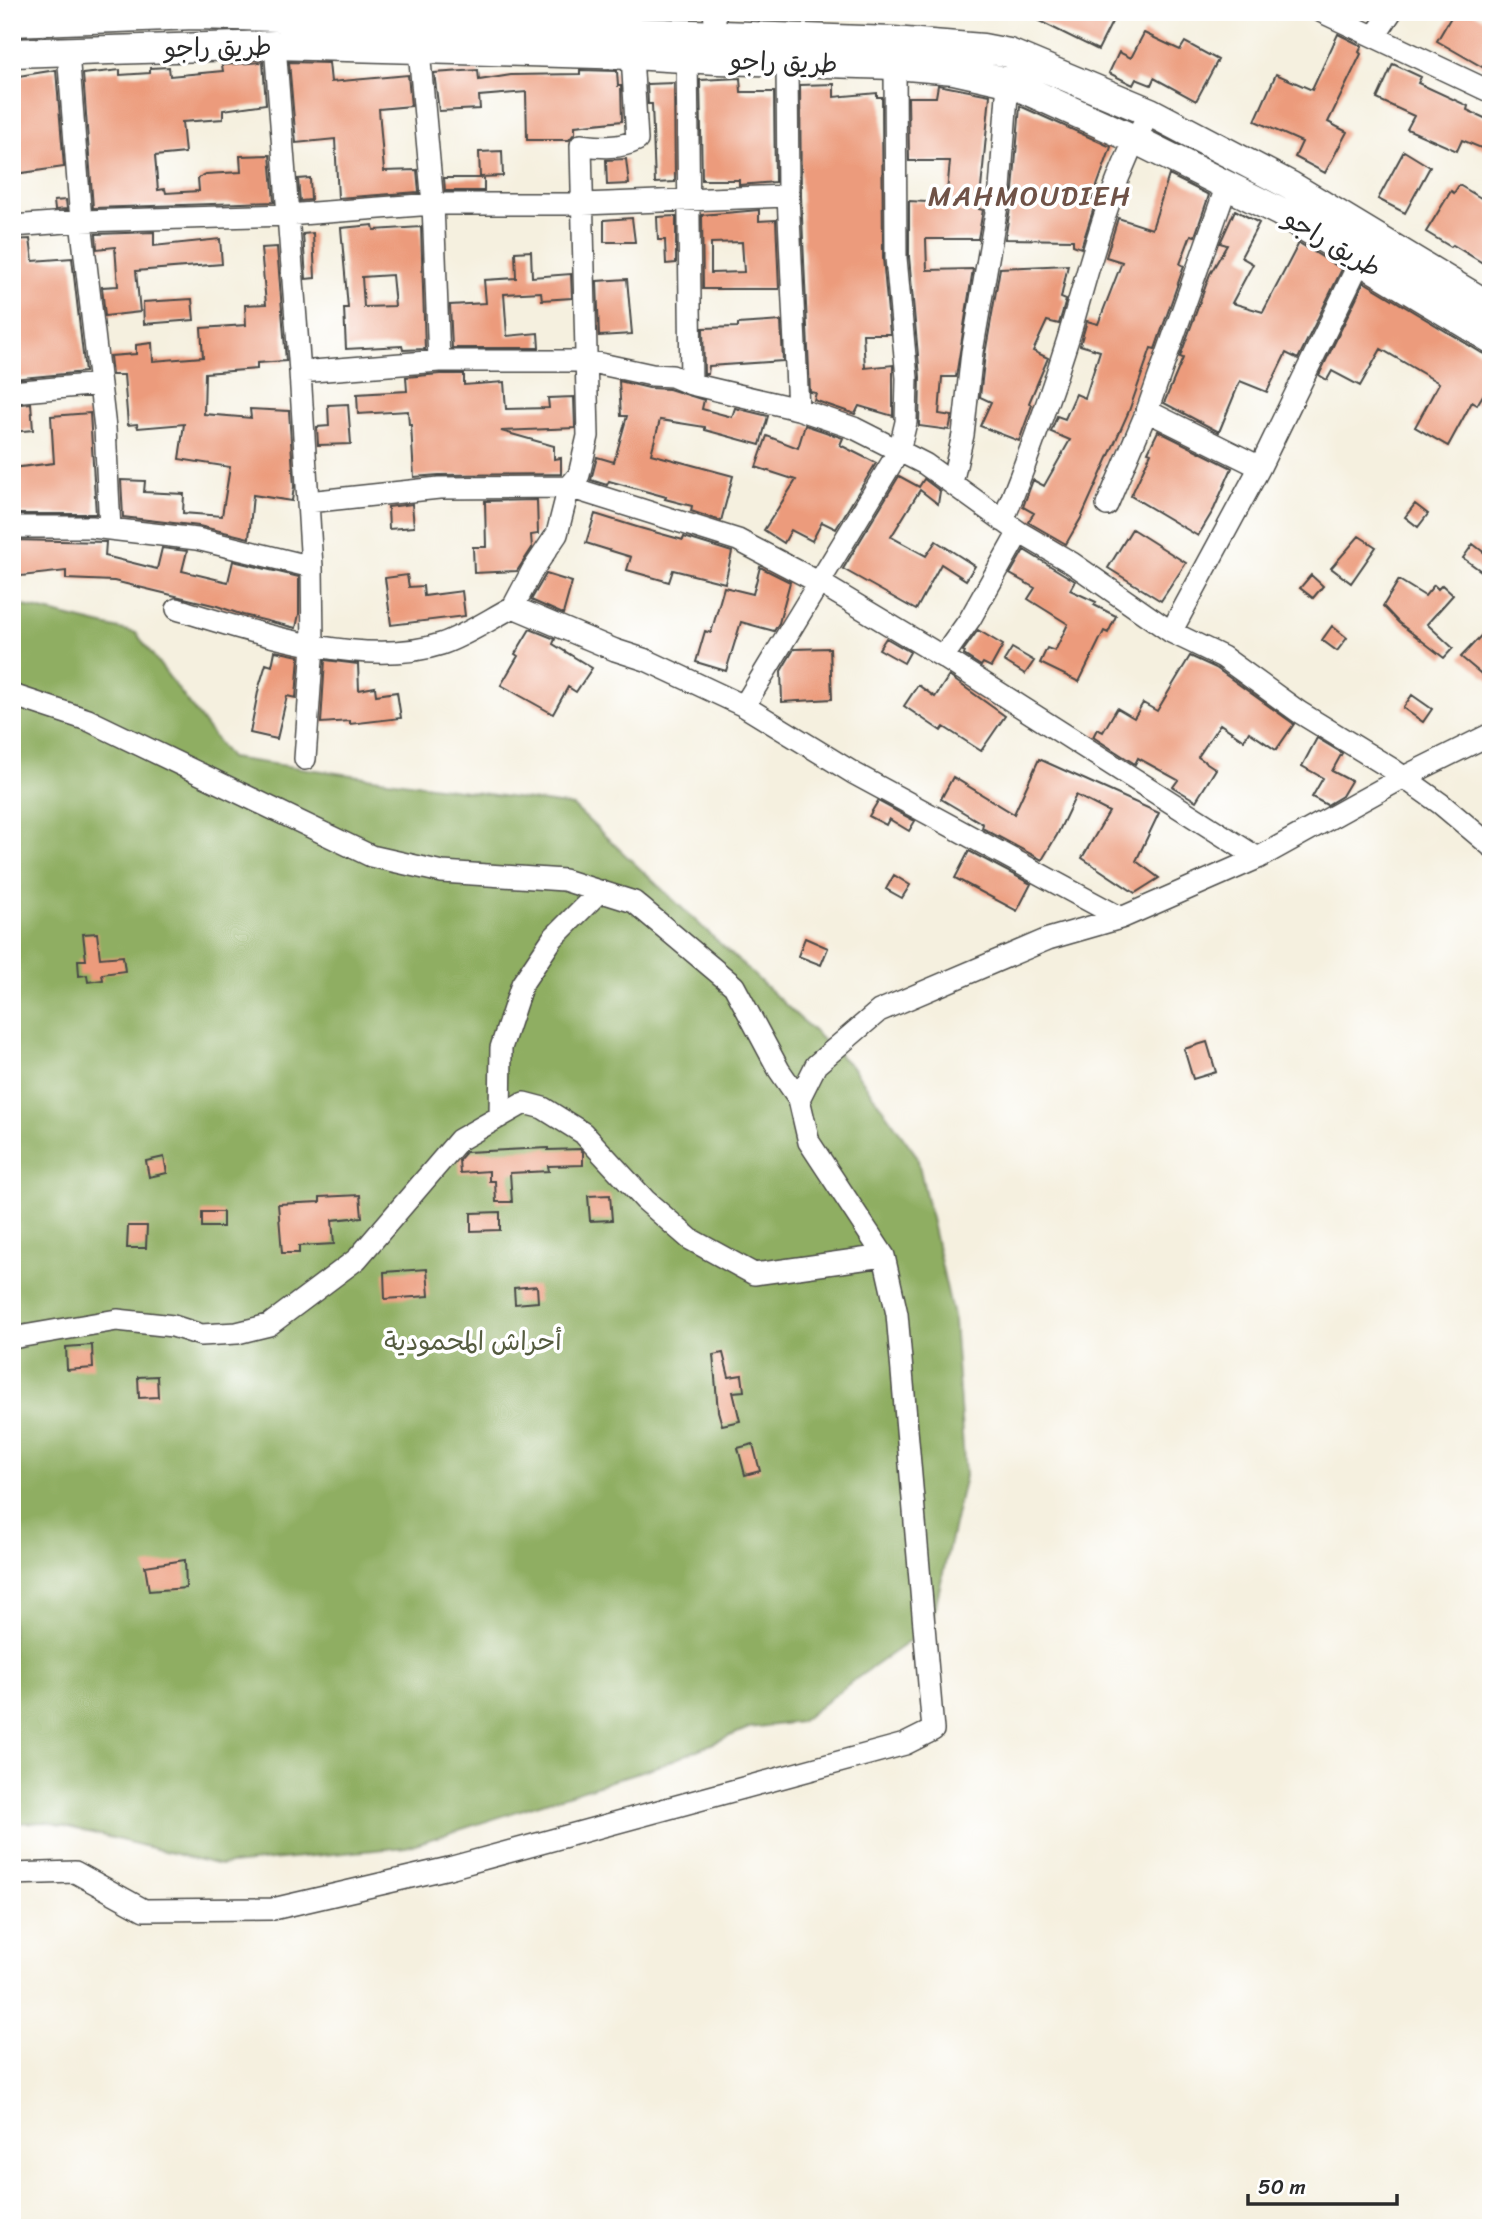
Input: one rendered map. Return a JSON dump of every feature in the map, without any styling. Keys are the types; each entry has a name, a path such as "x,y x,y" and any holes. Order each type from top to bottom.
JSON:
{"main road":[{"name":"طريق راجو","path":"12,22 195,15 279,17 374,28 917,42 1009,53 1150,112 1291,186 1491,307"},
{"name":"طريق راجو","path":"12,53 275,45 374,28 419,50 687,58 716,36"},
{"name":"طريق راجو","path":"716,36 787,62 895,65 954,70 1008,82 1134,139 1280,212 1491,339"}],"street":[{"path":"1322,12 1491,92"},
{"path":"1375,36 1391,12"},
{"path":"275,45 312,567 313,645 305,759"},
{"path":"419,50 433,204 439,361"},
{"path":"68,52 81,221 105,428 110,529"},
{"path":"177,609 272,638 340,649 404,652 442,643 513,607 532,570 557,534 569,487 579,475 588,436 581,145 608,147 626,145 637,140 632,55"},
{"path":"687,58 691,384"},
{"path":"787,62 789,196 798,409"},
{"path":"744,706 899,451 906,422 907,378 896,258 895,65"},
{"path":"952,484 963,435 971,352 1000,189 1008,82"},
{"path":"943,657 970,619 1011,526 1031,450 1068,340 1099,232 1134,139 1150,112"},
{"path":"1107,505 1147,411 1227,185"},
{"path":"12,226 81,221 287,215 433,204 583,204 789,196"},
{"path":"1171,632 1260,467 1361,259"},
{"path":"300,372 439,361 587,361 652,375 672,376 691,384 798,409 854,428 925,464 1011,526 1072,563 1171,632 1223,657 1299,712 1404,777 1491,846"},
{"path":"12,392 100,384"},
{"path":"1147,411 1260,467"},
{"path":"307,502 439,488 569,487 738,540 820,583 943,657 1258,858"},
{"path":"12,527 92,527 197,539 312,567"},
{"path":"513,607 615,650 646,660 744,706 855,774 1121,918"},
{"path":"12,695 88,720 371,856 442,872 564,880 634,902 734,986 779,1070 799,1099 809,1142 884,1256 897,1314 933,1730 905,1744 449,1868 273,1909 144,1910 75,1872 12,1874"},
{"path":"799,1099 816,1065 879,1011 1048,939 1121,918 1258,858 1404,777 1491,734"},
{"path":"500,1116 501,1048 522,984 553,939 600,891"},
{"path":"12,1338 117,1320 173,1326 201,1335 237,1333 269,1325 357,1259 459,1140 524,1103 543,1108 583,1133 645,1200 690,1239 754,1273 884,1256"}],"green space":[{"name":"أحراش المحمودية","path":"12,603 136,633 230,758 573,806 853,1068 917,1156 954,1321 965,1476 931,1626 800,1722 749,1728 664,1764 406,1847 220,1865 48,1822 12,1823"}],"building":[{"path":"1021,12 1117,12 1098,50"},
{"path":"1454,12 1472,12 1491,23 1491,72 1437,41"},
{"path":"1144,33 1180,50 1185,42 1218,60 1196,101 1154,78 1151,85 1136,79 1133,85 1109,73 1119,52 1131,58"},
{"path":"1338,34 1362,46 1359,52 1361,54 1328,122 1347,132 1325,173 1295,157 1302,142 1255,121 1276,74 1312,90"},
{"path":"263,62 266,104 223,110 223,119 182,122 185,153 155,156 158,190 165,189 166,193 199,191 198,178 206,174 241,172 240,156 270,155 274,202 93,208 83,74 120,70 120,75 150,73 150,68 169,67 170,76 223,71 222,65"},
{"path":"289,62 329,63 331,82 408,75 411,106 379,109 384,171 417,170 419,192 338,198 335,139 296,143"},
{"path":"1393,64 1421,77 1418,83 1468,106 1467,110 1491,121 1491,152 1462,140 1457,151 1407,129 1414,116 1377,99"},
{"path":"56,70 64,167 15,174 12,154 12,77"},
{"path":"478,70 479,80 511,75 580,74 580,70 617,71 618,86 621,86 622,121 575,126 575,133 569,140 527,140 526,92 479,96 480,109 439,111 434,73"},
{"path":"740,78 741,92 774,92 775,182 739,185 739,180 702,180 700,80"},
{"path":"674,83 675,182 655,183 652,104 648,104 647,84"},
{"path":"834,84 834,97 877,93 877,97 882,97 883,258 890,334 863,334 865,368 893,365 893,416 859,406 855,414 814,400 816,393 810,392 801,196 800,85"},
{"path":"938,85 990,95 979,209 983,210 978,239 926,239 927,270 973,269 956,377 942,377 939,414 952,416 949,430 919,426 920,377 909,257 909,201 946,203 950,161 909,161 908,97 936,97"},
{"path":"1020,106 1111,147 1092,200 1096,201 1081,248 1073,245 1073,240 1005,239 1013,190"},
{"path":"502,151 503,176 480,177 479,152"},
{"path":"1404,151 1430,167 1405,213 1378,199"},
{"path":"626,159 629,184 607,185 606,160"},
{"path":"1169,175 1209,195 1195,236 1191,235 1180,264 1184,266 1155,349 1151,348 1129,411 1081,518 1066,544 1028,522 1034,513 1023,507 1033,480 1044,486 1070,440 1051,432 1057,416 1065,419 1076,394 1085,398 1100,351 1080,345 1087,321 1098,324 1122,262 1106,257 1118,218 1152,229"},
{"path":"310,178 311,200 300,201 298,179"},
{"path":"444,178 484,178 484,191 445,191"},
{"path":"1459,185 1491,204 1491,268 1426,232 1451,191 1454,193"},
{"path":"66,200 67,209 55,210 54,201"},
{"path":"759,210 759,221 776,220 779,289 703,289 702,215","holes":["742,242 744,272 711,273 711,243"]},
{"path":"1235,210 1259,223 1241,257 1253,264 1232,303 1263,312 1299,243 1342,269 1298,359 1286,353 1267,392 1240,381 1219,432 1164,403 1183,358 1180,357 1210,274 1227,245 1220,243"},
{"path":"676,216 676,263 666,264 665,240 658,240 657,217"},
{"path":"632,218 635,242 604,242 604,220"},
{"path":"373,225 374,230 421,227 425,349 403,350 402,346 346,349 344,308 348,308 341,228","holes":["392,275 395,306 364,307 362,277"]},
{"path":"154,232 154,246 220,239 222,264 136,271 140,312 105,316 102,287 118,286 115,247 97,249 96,234"},
{"path":"313,233 315,278 306,279 303,234"},
{"path":"30,239 33,261 72,258 85,372 12,379 12,240"},
{"path":"277,247 286,361 257,363 257,369 205,373 204,414 251,418 250,409 289,411 294,487 292,501 253,495 249,538 199,526 123,517 121,480 145,481 144,492 184,494 183,513 222,516 230,467 179,459 184,424 138,428 137,424 128,425 124,375 112,375 110,356 136,354 136,345 152,343 153,361 203,357 201,328 246,325 245,305 266,304 261,248"},
{"path":"531,251 532,277 571,274 572,298 542,300 541,292 504,294 507,336 538,333 539,348 452,348 450,305 486,303 484,280 516,278 515,252"},
{"path":"1068,265 1061,298 1066,300 1059,324 1047,321 1033,351 1048,358 1029,403 1032,405 1019,441 980,426 991,402 980,397 1000,268"},
{"path":"627,279 632,334 599,336 597,281"},
{"path":"1364,282 1491,356 1491,382 1477,405 1472,402 1448,446 1415,427 1439,383 1381,349 1360,386 1332,371 1327,380 1319,375"},
{"path":"192,299 194,320 144,324 143,302"},
{"path":"781,321 783,361 709,366 708,374 704,374 703,328 738,327 738,324"},
{"path":"464,374 464,385 504,382 506,409 549,408 548,398 574,397 575,428 501,431 554,446 554,459 561,458 561,474 414,477 408,411 358,414 357,394 407,391 406,377"},
{"path":"619,381 649,388 669,389 704,400 702,409 732,417 735,408 768,416 760,445 705,430 705,427 660,420 651,454 733,476 721,521 691,511 692,506 665,499 666,497 609,481 607,485 591,480 597,457 614,462 627,416 621,416"},
{"path":"31,403 33,430 12,432 12,405"},
{"path":"348,404 351,444 318,445 317,427 329,426 328,405"},
{"path":"90,413 96,514 12,514 12,468 54,463 51,416"},
{"path":"805,425 843,438 840,445 876,463 836,529 822,522 812,541 791,530 784,543 764,530 796,480 756,467 767,436 798,448"},
{"path":"1158,431 1232,468 1214,509 1198,536 1131,496"},
{"path":"899,476 919,487 924,479 940,491 938,504 920,490 891,537 926,556 936,541 975,566 966,580 941,564 916,610 843,569"},
{"path":"537,500 538,534 531,535 532,548 517,571 474,573 473,547 486,547 485,501"},
{"path":"412,504 414,527 389,529 388,507"},
{"path":"1415,504 1428,514 1418,527 1405,517"},
{"path":"595,514 732,552 725,583 673,570 669,582 627,570 631,557 586,543"},
{"path":"1132,529 1186,563 1161,601 1108,568"},
{"path":"1359,536 1376,547 1351,583 1331,568"},
{"path":"12,540 106,542 105,556 157,569 162,548 187,551 182,571 228,582 233,561 299,577 299,614 296,628 114,581 66,579 66,571 12,577"},
{"path":"1473,544 1491,558 1491,578 1463,558"},
{"path":"1024,550 1075,581 1070,590 1096,602 1094,605 1116,616 1108,633 1104,631 1079,682 1040,663 1047,648 1055,651 1068,624 1028,599 1035,588 1010,574"},
{"path":"760,567 790,582 779,623 774,631 741,622 726,671 696,662 705,631 711,633 724,587 753,594"},
{"path":"546,574 572,582 563,614 531,600"},
{"path":"407,575 409,587 423,586 424,596 462,591 465,616 391,625 385,578"},
{"path":"1311,575 1323,586 1313,598 1300,588"},
{"path":"1399,580 1425,596 1434,585 1438,589 1442,585 1453,595 1427,624 1453,648 1444,658 1399,623 1383,606"},
{"path":"1491,625 1491,682 1461,657"},
{"path":"1332,626 1347,638 1337,651 1322,640"},
{"path":"530,629 555,639 553,644 592,668 576,692 568,687 553,714 501,685"},
{"path":"978,630 1003,645 991,667 983,663 981,666 964,655 963,651"},
{"path":"886,638 910,652 904,663 879,649"},
{"path":"830,648 832,699 782,702 781,671 794,649"},
{"path":"1012,648 1034,661 1025,674 1004,661"},
{"path":"275,651 299,656 296,698 287,696 277,739 250,733 266,664 272,666"},
{"path":"1190,656 1216,668 1294,724 1276,750 1249,732 1244,740 1220,724 1198,757 1216,769 1196,801 1173,787 1178,780 1138,758 1135,764 1093,737 1097,729 1103,732 1117,708 1134,718 1143,703 1157,711"},
{"path":"325,660 358,664 359,690 375,687 376,695 397,692 401,718 350,724 350,721 321,723"},
{"path":"949,676 1005,716 981,751 944,727 941,731 904,706 918,685 935,697"},
{"path":"1412,695 1432,709 1423,722 1403,708"},
{"path":"1317,738 1342,753 1332,771 1351,781 1342,796 1327,805 1312,797 1323,778 1302,766"},
{"path":"1039,759 1159,813 1136,861 1159,878 1135,893 1082,858 1109,812 1076,795 1042,860 982,828 983,824 941,799 953,777 1014,814"},
{"path":"878,801 915,821 909,831 889,819 886,825 869,816"},
{"path":"969,851 1031,884 1017,911 955,878"},
{"path":"894,875 910,885 902,898 886,889"},
{"path":"97,933 100,958 123,956 125,971 102,974 103,980 88,982 87,975 79,976 78,960 86,960 83,934"},
{"path":"805,938 828,948 821,965 798,956"},
{"path":"1207,1042 1216,1072 1193,1079 1184,1049"},
{"path":"580,1149 583,1152 583,1165 548,1166 549,1171 510,1173 512,1202 496,1202 495,1181 489,1181 489,1171 460,1173 459,1160 466,1152"},
{"path":"164,1157 167,1173 149,1177 146,1161"},
{"path":"360,1195 362,1217 332,1220 334,1244 299,1246 299,1253 282,1253 278,1204 320,1202 320,1197"},
{"path":"610,1195 612,1220 590,1221 588,1196"},
{"path":"202,1212 223,1212 223,1227 202,1227"},
{"path":"500,1212 500,1230 471,1231 471,1213"},
{"path":"128,1226 147,1226 146,1248 127,1248"},
{"path":"427,1269 429,1296 385,1299 384,1272"},
{"path":"537,1286 538,1302 515,1304 514,1288"},
{"path":"92,1345 93,1368 67,1370 66,1347"},
{"path":"723,1353 729,1377 742,1375 744,1391 733,1392 740,1421 722,1425 718,1411 713,1355"},
{"path":"157,1376 158,1397 139,1398 138,1377"},
{"path":"753,1444 760,1471 745,1475 738,1448"},
{"path":"185,1560 186,1588 149,1591 145,1566"}],"district":[{"name":"MAHMOUDIEH","path":"1030,195"}]}
